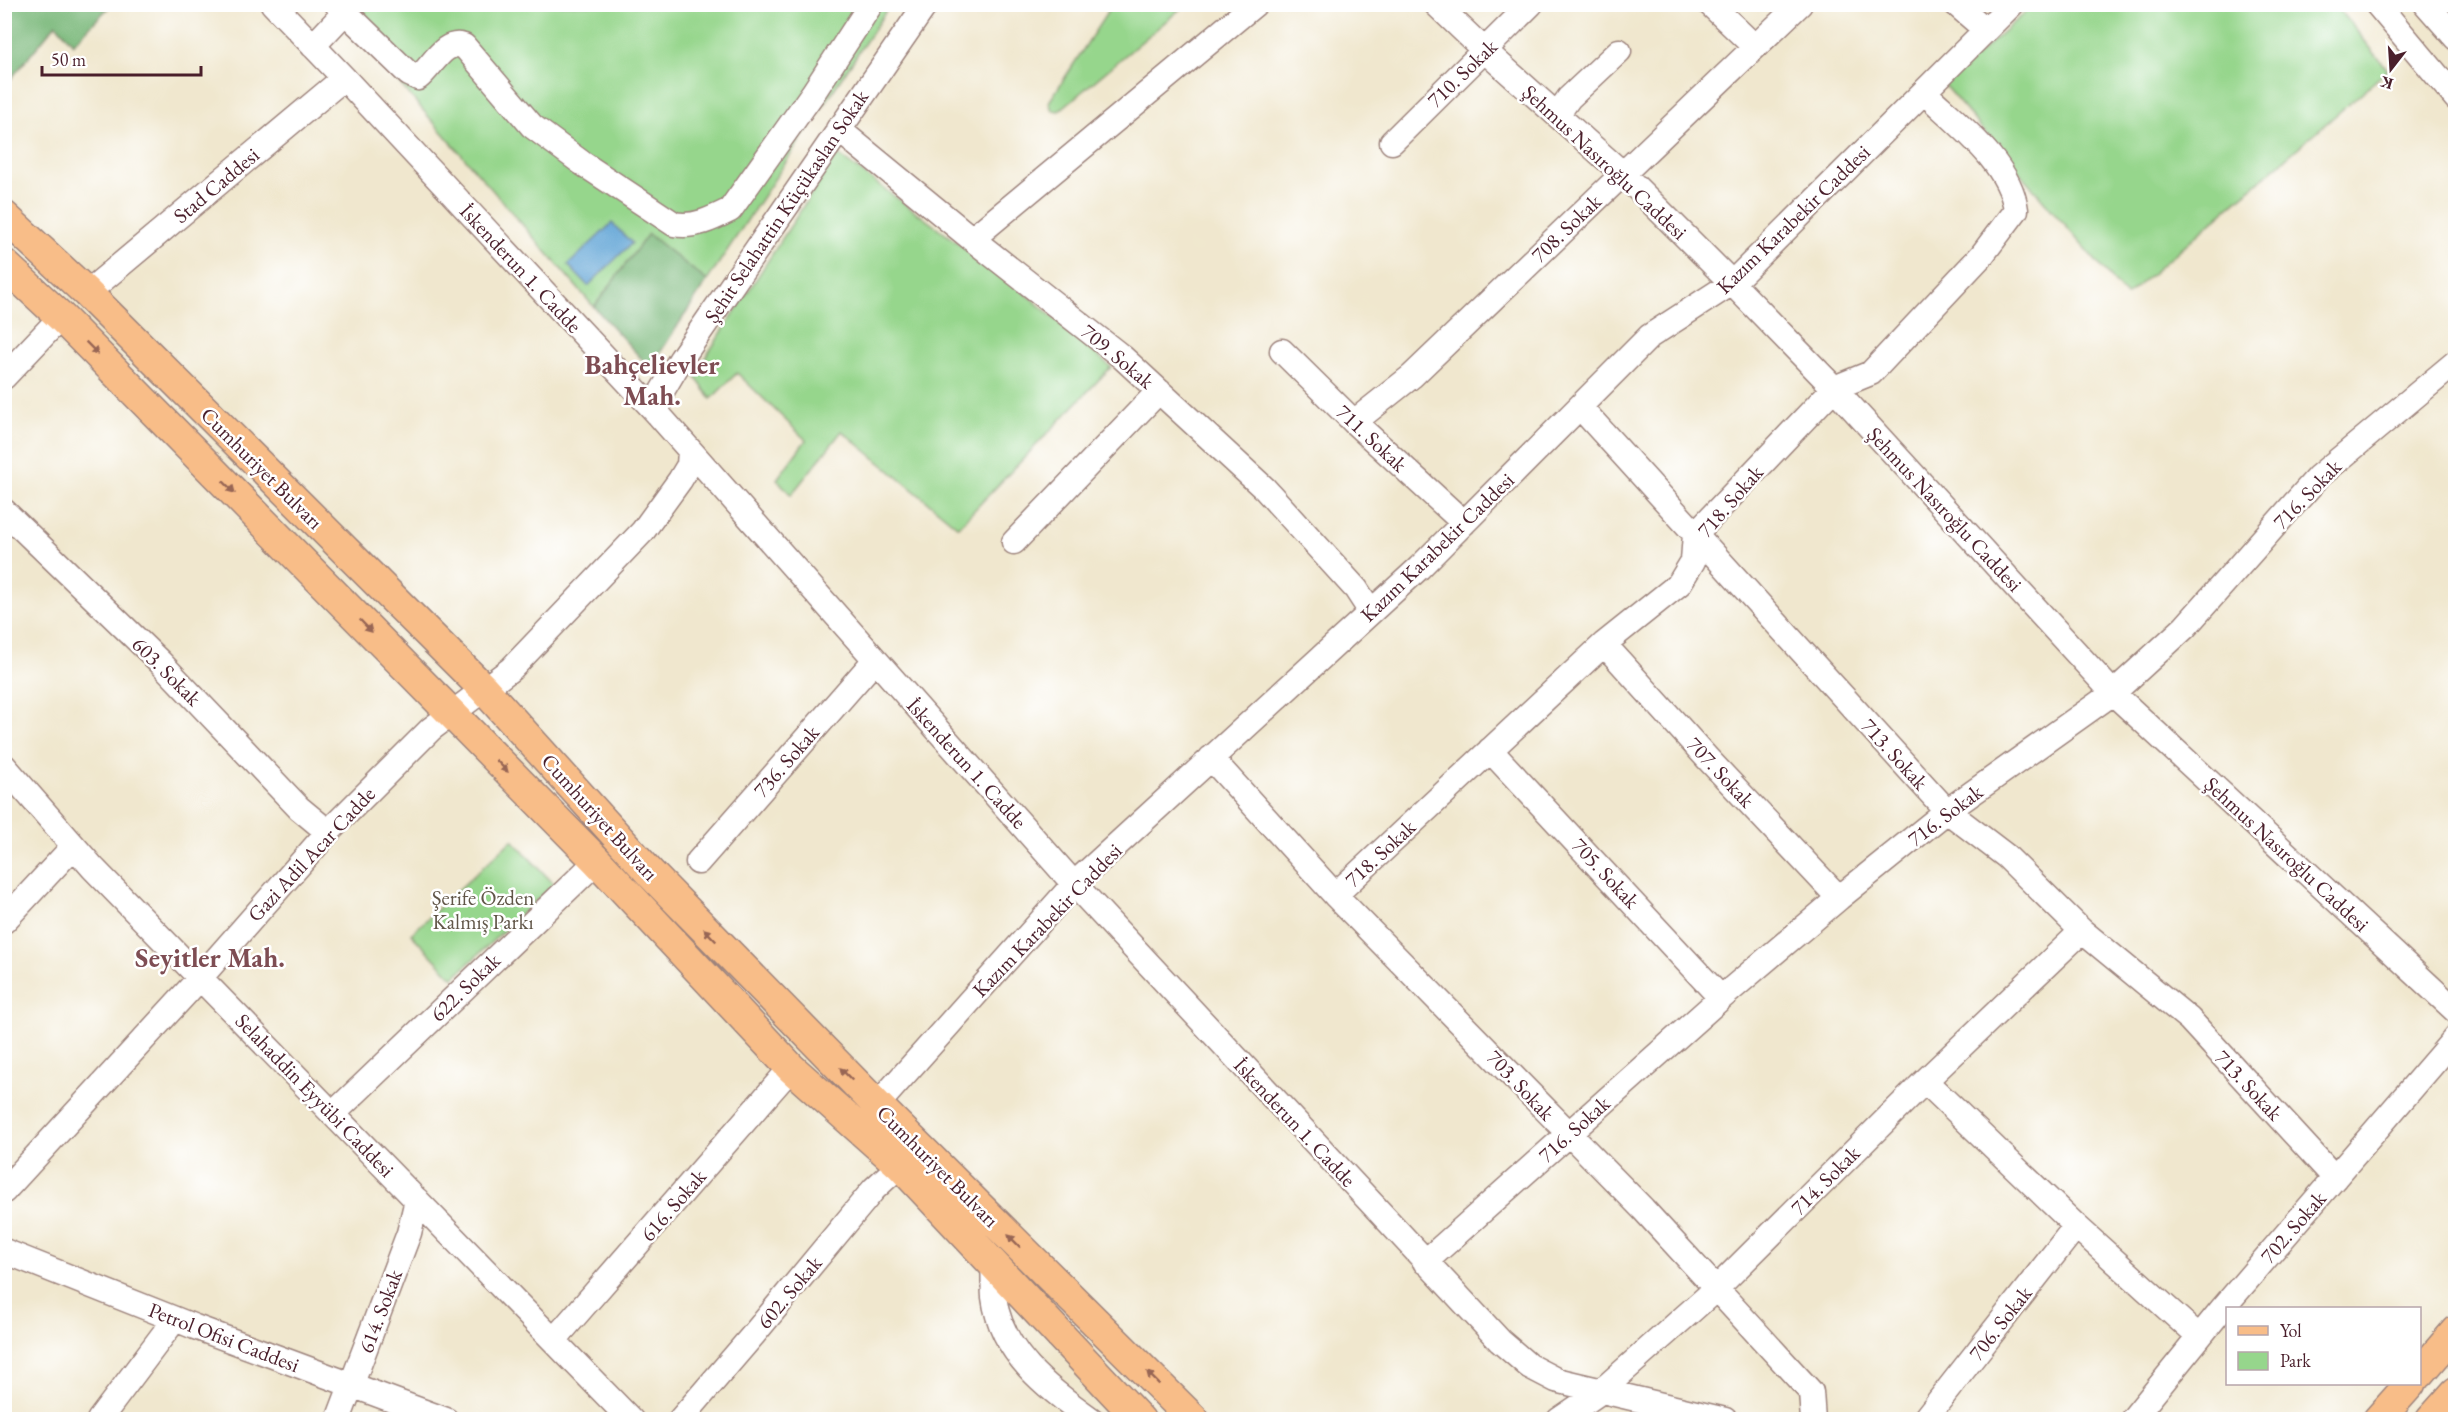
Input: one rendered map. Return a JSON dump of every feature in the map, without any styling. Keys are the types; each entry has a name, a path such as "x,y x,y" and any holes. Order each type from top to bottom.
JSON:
{"main road":[{"name":"Cumhuriyet Bulvarı","path":"4,216 87,293 483,688 651,874 877,1105 1194,1419"},
{"name":"Cumhuriyet Bulvarı","path":"4,264 61,317 597,861 791,1068 900,1165 1140,1419"},
{"path":"2421,1371 2456,1331"},
{"path":"2378,1419 2408,1385"},
{"path":"2431,1419 2456,1392"}],"street":[{"name":"İskenderun 1. Cadde","path":"273,4 657,413 1074,884 1500,1341 1529,1366 1556,1380 1599,1392 1725,1419"},
{"path":"313,46 341,8 409,74 418,78 447,46 456,43 464,45 532,126 582,163 674,224 686,226 714,219 730,210 813,93 871,4"},
{"name":"Şehit Selahattin Küçükaslan Sokak","path":"657,413 662,391 681,359 926,4"},
{"path":"972,239 1255,4"},
{"name":"Şehmus Nasıroğlu Caddesi","path":"1436,4 1485,51 1623,174 1732,283 1834,388 2113,693 2456,1011"},
{"name":"710. Sokak","path":"1392,142 1531,4"},
{"path":"1710,4 1755,47"},
{"name":"708. Sokak","path":"1354,422 1412,376 1800,4"},
{"path":"1956,4 1986,30"},
{"name":"Kazım Karabekir Caddesi","path":"877,1105 1074,884 1419,568 1650,336 1732,283 2012,4"},
{"path":"2377,4 2456,98"},
{"path":"2426,4 2456,38"},
{"path":"1557,115 1569,98 1619,51"},
{"name":"Stad Caddesi","path":"87,293 344,78"},
{"name":"718. Sokak","path":"1335,895 1604,644 1679,584 1693,561 1695,534 1834,388 1871,373 1982,255 2016,210 2014,195 1993,159 1924,92"},
{"name":"709. Sokak","path":"838,129 972,239 1122,357 1265,489 1356,589 1371,612"},
{"path":"4,377 61,317"},
{"name":"711. Sokak","path":"1282,351 1354,422 1464,523"},
{"name":"716. Sokak","path":"1425,1262 1721,998 1839,898 1947,811 2113,693 2184,627 2318,477 2456,362"},
{"path":"1014,542 1159,391"},
{"name":"713. Sokak","path":"1580,407 1947,811 2006,856 2082,931 2189,1019 2335,1178"},
{"path":"483,688 511,669 643,531 689,465 690,451"},
{"name":"603. Sokak","path":"4,511 159,662 300,808 327,832"},
{"name":"707. Sokak","path":"1604,644 1707,758 1839,898"},
{"name":"736. Sokak","path":"698,862 875,660"},
{"name":"Gazi Adil Acar Cadde","path":"4,1191 200,978 327,832 431,729 483,688"},
{"name":"705. Sokak","path":"1490,750 1721,998"},
{"name":"703. Sokak","path":"1211,758 1335,895 1643,1209 1811,1392 1813,1419"},
{"name":"Selahaddin Eyyübi Caddesi","path":"4,766 73,847 631,1419"},
{"path":"4,921 73,847"},
{"name":"622. Sokak","path":"333,1114 597,861"},
{"name":"714. Sokak","path":"1559,1419 1599,1392 1716,1289 1925,1081 2082,931"},
{"name":"702. Sokak","path":"2132,1419 2199,1337 2456,1036"},
{"name":"616. Sokak","path":"554,1340 791,1068"},
{"path":"1925,1081 2076,1226 2199,1337"},
{"name":"602. Sokak","path":"680,1419 874,1189 900,1165"},
{"name":"614. Sokak","path":"338,1419 409,1233 417,1200"},
{"name":"706. Sokak","path":"1924,1419 2076,1226"},
{"name":"Petrol Ofisi Caddesi","path":"4,1251 176,1319 446,1419"},
{"path":"993,1264 994,1298 1008,1340 1031,1372 1092,1419"},
{"path":"99,1419 176,1319"}],"green space":[{"path":"5,4 111,5 73,44 56,24 5,86"},
{"path":"2034,4 2336,5 2388,70 2126,296 1944,85"},
{"path":"325,5 890,5 707,281 648,234 594,307 355,32"},
{"path":"1112,5 1185,5 1059,111 1052,110 1049,102"},
{"path":"837,154 1019,288 1111,367 958,527 842,431 791,495 777,479 806,440 737,373 711,399 694,375"},
{"path":"648,234 707,281 650,368 594,307"},
{"name":"Şerife Özden Kalmış Parkı","path":"512,840 554,884 453,978 411,934"}],"water":[{"path":"612,223 632,243 588,286 568,265"}],"district":[{"name":"Bahçelievler Mah.","path":"652,380"},
{"name":"Seyitler Mah.","path":"210,957"}]}
